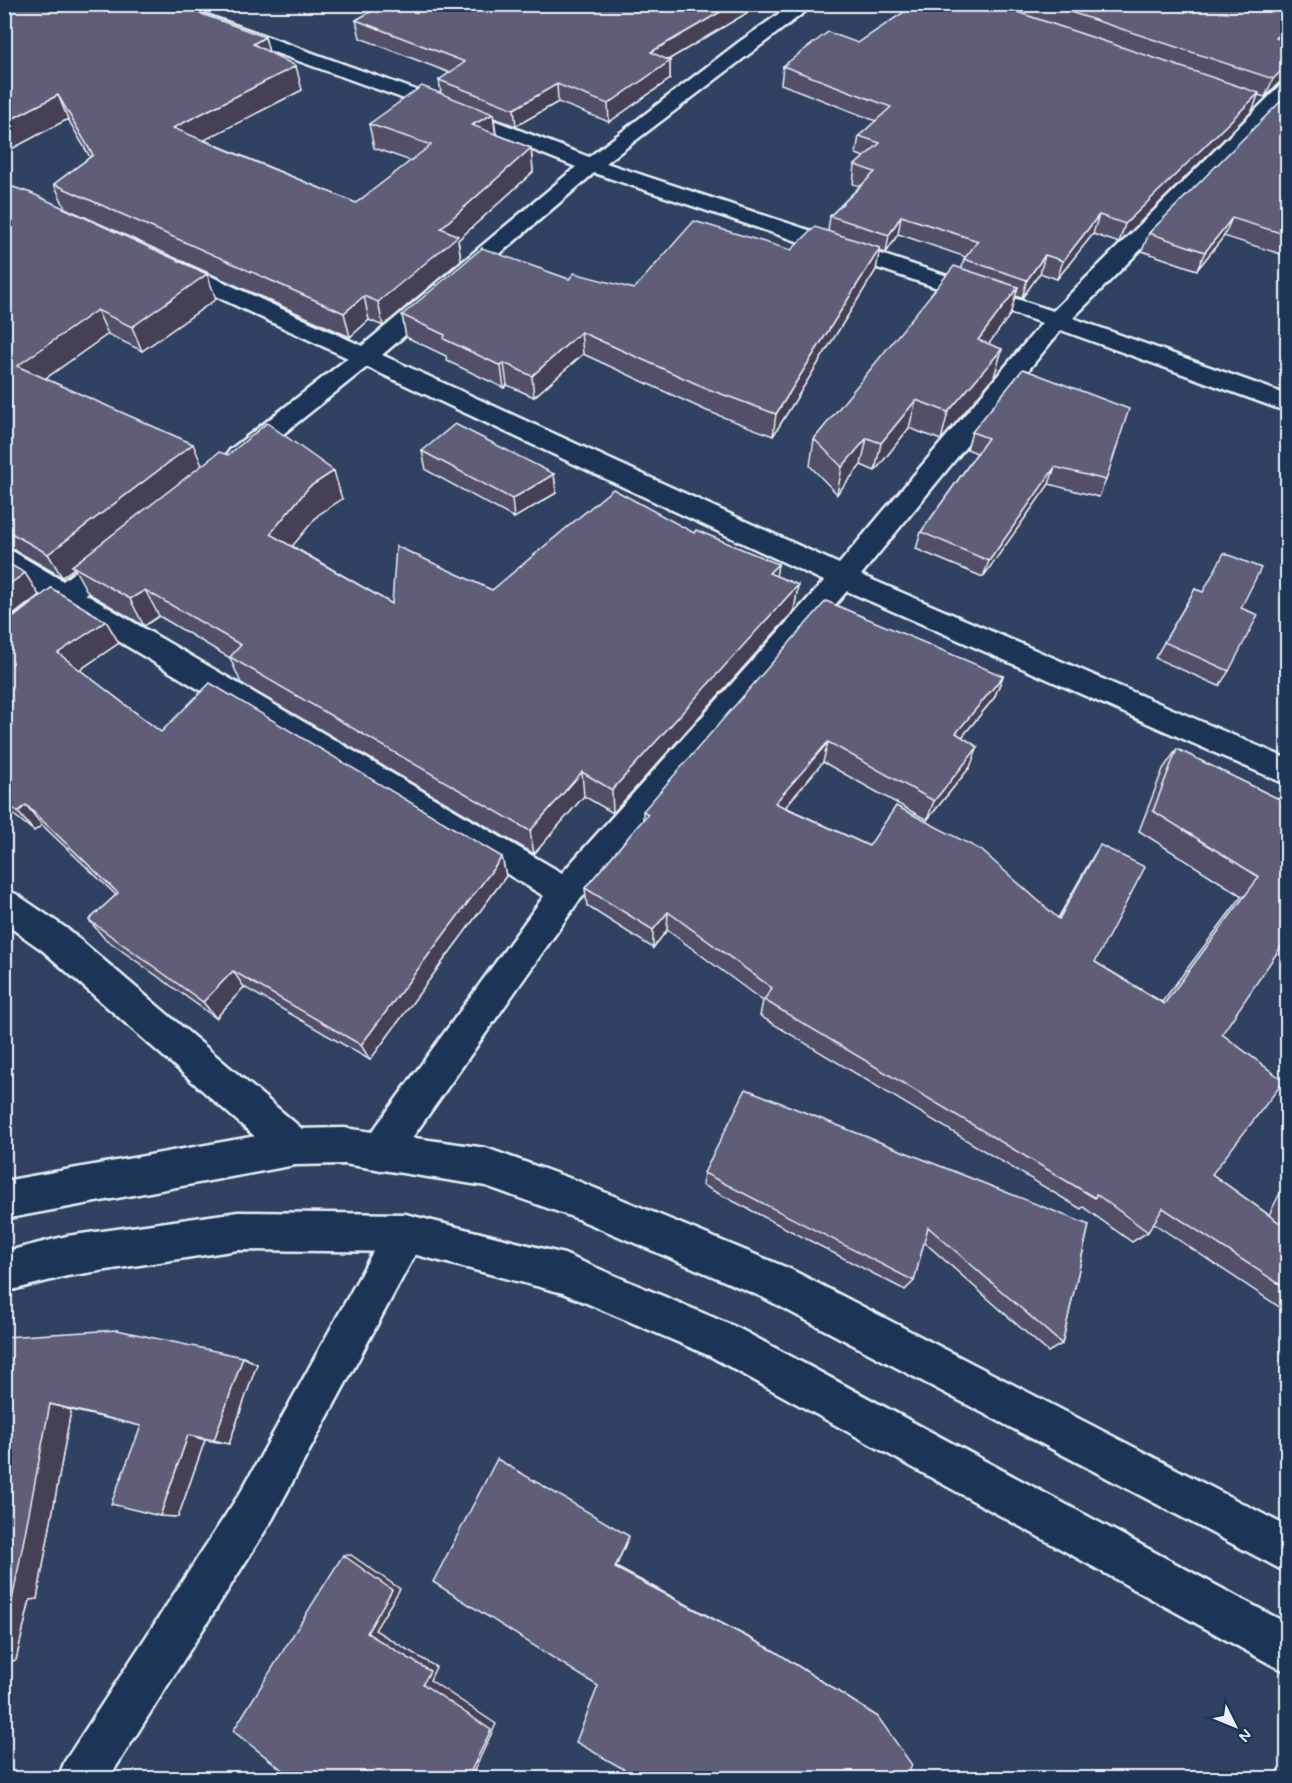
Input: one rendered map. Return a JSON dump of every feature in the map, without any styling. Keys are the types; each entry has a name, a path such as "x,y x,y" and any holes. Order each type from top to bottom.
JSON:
{"street":[{"path":"157,4 406,93 591,165 1057,320 1287,404"},
{"path":"224,468 364,357 591,165 746,46 806,4"},
{"path":"380,1152 566,892 843,578 1057,320 1273,103"},
{"path":"153,258 843,578 1287,773"},
{"path":"4,641 131,542"},
{"path":"4,559 566,892"},
{"path":"4,904 54,939 295,1147"},
{"path":"4,1200 295,1147 344,1146 486,1167 580,1201 776,1283 1287,1551"},
{"path":"4,1272 67,1256 238,1231 405,1233 564,1274 724,1342 1287,1648"},
{"path":"82,1779 257,1505 405,1233"}],"building":[{"path":"4,4 174,4 265,37 253,44 296,66 173,128 356,203 431,145 369,124 422,86 493,114 472,125 531,148 441,228 458,236 378,302 364,296 344,313 54,184 93,155 58,95 4,123"},
{"path":"384,4 734,4 651,52 670,61 608,104 557,84 514,109 439,80 465,62 356,20"},
{"path":"916,4 993,4 1259,93 1125,224 1099,215 1063,261 1045,255 1027,280 964,259 978,241 901,216 889,235 830,216 875,172 855,165 880,143 859,136 891,107 783,66 828,32 858,43"},
{"path":"1046,4 1287,4 1287,27 1276,38 1287,42 1287,65 1273,79"},
{"path":"1282,100 1287,102 1287,235 1232,218 1205,252 1149,233"},
{"path":"4,184 31,193 207,274 132,327 97,310 17,366 193,444 48,554 4,529"},
{"path":"694,221 791,250 815,227 880,248 776,414 708,389 581,332 532,376 504,363 501,366 444,339 445,335 402,315 482,248 569,279 574,273 634,289"},
{"path":"954,266 1018,287 978,340 1002,349 948,412 916,400 881,443 867,438 842,467 814,439"},
{"path":"1023,369 1129,409 1106,480 1055,467 989,561 921,532 988,438 972,432"},
{"path":"267,423 334,471 309,487 270,534 392,604 396,546 492,590 613,489 694,533 696,530 778,564 769,573 798,585 612,790 582,772 530,831 230,657 241,645 145,590 130,599 72,566 219,452 228,455"},
{"path":"455,424 554,474 512,499 422,451"},
{"path":"1224,553 1261,568 1241,608 1258,615 1229,671 1164,642 1195,589 1203,592"},
{"path":"4,561 25,573 4,588"},
{"path":"51,588 106,621 58,653 161,732 210,683 502,857 361,1045 233,971 203,1002 89,920 118,893 26,805 18,812 4,801 4,625"},
{"path":"826,601 1003,676 956,733 978,747 934,801 828,742 775,803 869,846 896,806 981,850 1059,919 1100,845 1145,867 1095,962 1164,1004 1259,877 1153,811 1177,749 1287,803 1287,938 1222,1034 1284,1081 1212,1174 1280,1223 1287,1208 1287,1289 1163,1208 1148,1232 1096,1194 1095,1198 764,1000 772,988 668,912 653,930 585,888 648,814 643,811"},
{"path":"746,1089 1089,1225 1062,1344 928,1227 914,1281 704,1173"},
{"path":"117,1330 243,1357 214,1440 188,1435 160,1516 111,1504 141,1426 50,1404 12,1601 6,1601 4,1606 4,1337"},
{"path":"497,1459 629,1536 615,1568 776,1652 878,1717 912,1765 906,1779 641,1779 576,1742 598,1686 433,1582"},
{"path":"343,1555 392,1590 367,1633 430,1671 423,1684 491,1730 467,1779 294,1779 233,1731"}]}
